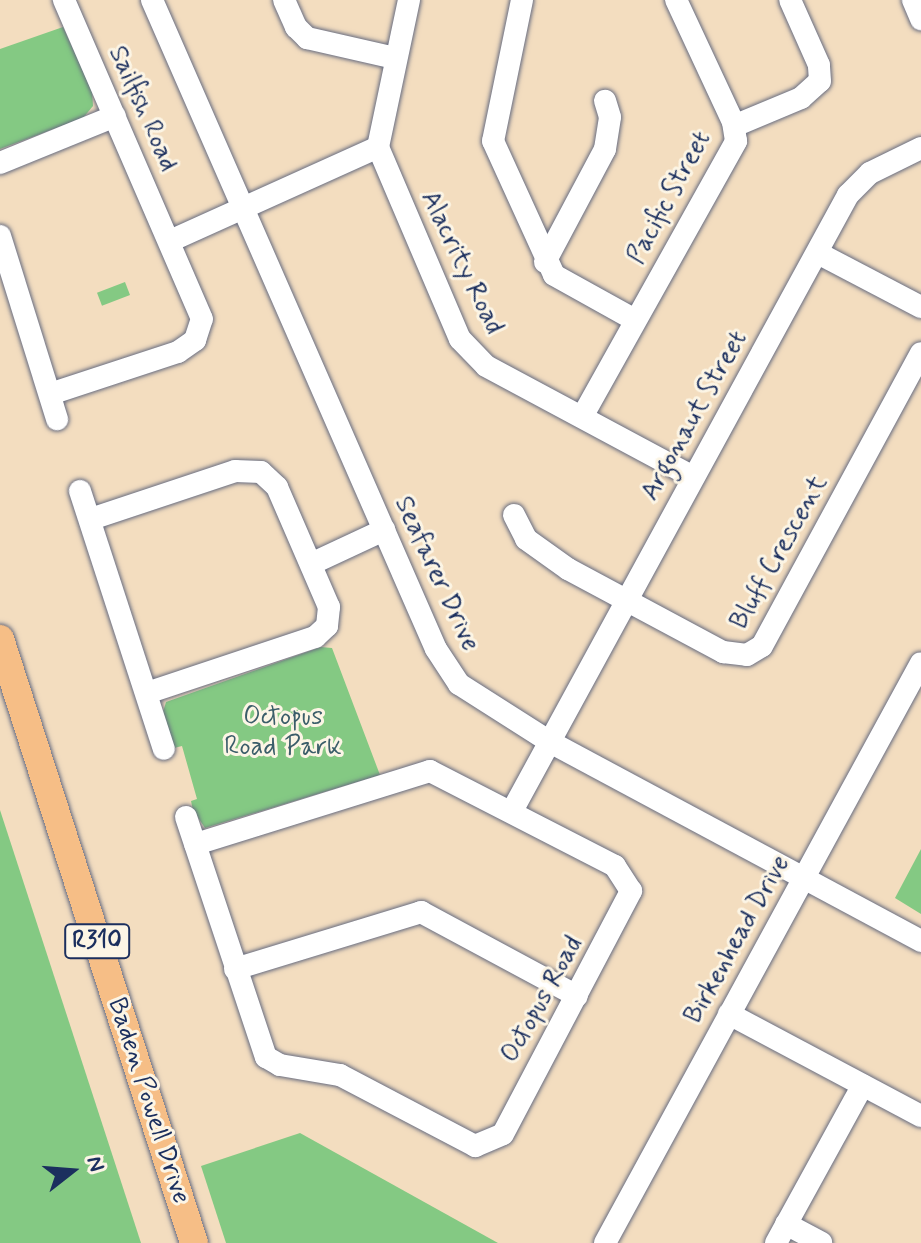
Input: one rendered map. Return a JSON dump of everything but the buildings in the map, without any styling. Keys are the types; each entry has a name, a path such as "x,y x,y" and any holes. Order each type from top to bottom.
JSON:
{"main road":[{"name":"Baden Powell Drive","path":"0,639 194,1243"}],"street":[{"name":"Sailfish Road","path":"50,394 178,352 195,340 199,307 64,0"},
{"name":"Seafarer Drive","path":"152,0 436,649 459,684 550,742 921,941"},
{"path":"284,0 296,27 307,38 395,58"},
{"path":"170,241 378,147 409,0"},
{"path":"522,0 492,131 545,262 565,284 635,320"},
{"name":"Pacific Street","path":"582,417 733,148 734,126 676,0"},
{"path":"734,126 801,98 820,81 819,65 790,0"},
{"path":"913,0 921,19"},
{"path":"545,262 605,149 610,117 605,101"},
{"path":"0,163 115,116"},
{"name":"Alacrity Road","path":"378,147 468,350 486,366 693,477"},
{"name":"Argonaut Street","path":"512,811 857,183 921,148"},
{"path":"0,236 57,419"},
{"path":"818,253 921,307"},
{"name":"Bluff Crescent","path":"626,599 723,652 737,657 757,651 921,353"},
{"path":"91,519 247,469 261,472 277,487 329,607 322,633 147,693"},
{"path":"80,491 164,749"},
{"path":"514,515 526,539 545,555 626,599"},
{"path":"311,564 384,530"},
{"name":"Birkenhead Drive","path":"605,1243 921,663"},
{"name":"Octopus Road","path":"186,817 261,1049 272,1062 340,1075 475,1146 503,1134 630,900 630,884 615,866 430,771 195,844"},
{"path":"235,969 421,912 577,996"},
{"path":"729,1014 921,1116"},
{"path":"821,1243 781,1234 863,1085"}],"green space":[{"path":"63,27 92,91 93,106 83,118 0,149 0,49"},
{"path":"125,282 130,295 102,306 97,293"},
{"name":"Octopus Road Park","path":"321,647 332,648 380,775 205,828 193,810 191,801 197,799 182,746 174,748 163,712 166,702"},
{"path":"0,810 141,1243 0,1243"},
{"path":"921,849 921,914 895,898"},
{"path":"300,1133 498,1243 226,1243 201,1166"}]}
